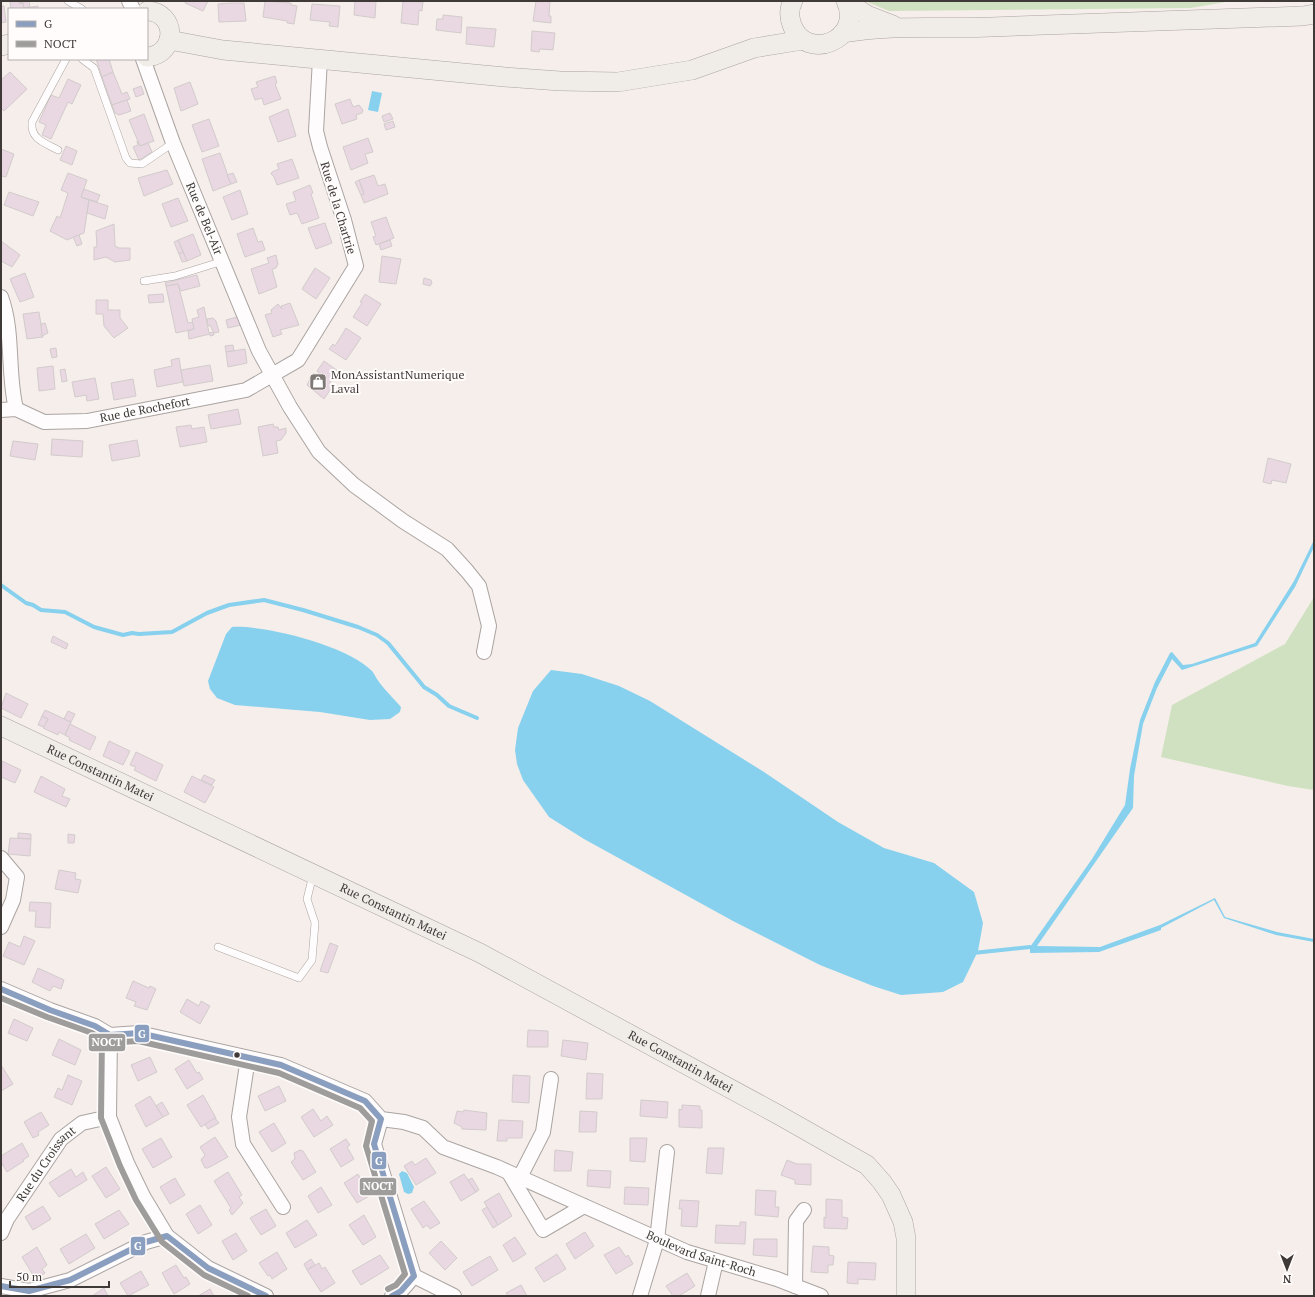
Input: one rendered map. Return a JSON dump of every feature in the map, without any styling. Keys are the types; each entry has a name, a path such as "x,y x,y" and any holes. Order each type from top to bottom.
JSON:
{"street":[{"path":"847,2 868,14 898,26"},
{"path":"843,33 850,18 847,2"},
{"path":"792,7 793,29 803,40"},
{"path":"754,48 776,30 792,7"},
{"path":"148,11 156,13 166,21 170,33 167,45 159,54 148,57"},
{"path":"169,40 223,50 320,60 560,82 618,82 692,70 754,48 803,40 820,45 829,43 843,33 866,29 898,26 991,27 1303,16 1314,14"},
{"name":"Rue de Bel-Air","path":"143,60 173,143 259,351 294,413 319,452 354,485 403,522 447,549 479,586 489,626 484,652"},
{"name":"Rue de la Chartrie","path":"273,374 298,360 356,266 344,220 316,131 320,60"},
{"path":"1,297 6,312 11,389 16,409"},
{"name":"Rue de Rochefort","path":"1,410 16,409 44,422 87,422 246,390 273,374"},
{"name":"Rue Constantin Matei","path":"1,726 314,873 480,953 777,1114 867,1165 882,1182 894,1200 903,1222 906,1238 906,1296"},
{"path":"1,858 17,877 13,900 1,927"},
{"path":"1,989 50,1010 96,1026 110,1035 139,1033 281,1065 365,1101 381,1119 374,1144 414,1276 454,1296"},
{"path":"110,1035 109,1117 127,1163 143,1196 167,1236 208,1268 266,1296"},
{"path":"248,1058 239,1117 243,1144 283,1207"},
{"path":"551,1079 543,1132 515,1175 543,1230 584,1206"},
{"name":"Rue du Croissant","path":"1,1233 7,1219 61,1139 82,1123 109,1117"},
{"name":"Boulevard Saint-Roch","path":"381,1119 404,1122 423,1128 443,1147 515,1175 686,1252 795,1286 821,1296"},
{"path":"640,1296 658,1240 667,1152"},
{"path":"795,1286 796,1221 804,1210"},
{"path":"1,1286 29,1291 70,1280 146,1242 167,1236"},
{"path":"708,1296 716,1261"},
{"path":"392,1296 401,1291 414,1276"}],"lane":[{"path":"68,1 80,8"},
{"path":"58,150 34,136 31,130 32,122 65,60"},
{"path":"83,60 94,68 126,158 130,163 142,164 173,143"},
{"path":"144,281 175,276 223,261"},
{"path":"218,947 299,978 312,960 315,923 307,899 314,873"}],"green space":[{"path":"865,1 1231,1 1191,8 889,11"},
{"path":"1314,597 1314,790 1288,786 1161,757 1172,705 1285,644"}],"water":[{"path":"372,91 382,93 378,112 368,110"},
{"path":"1314,540 1314,547 1295,587 1257,646 1182,670 1172,659 1157,688 1143,724 1134,776 1133,808 1037,946 1100,947 1160,925 1215,898 1225,917 1277,932 1314,939 1314,942 1276,935 1224,918 1214,900 1161,928 1161,930 1099,952 1030,953 1030,947 1092,859 1125,805 1130,769 1140,720 1155,682 1170,653 1172,652 1183,665 1192,664 1255,643 1294,581"},
{"path":"232,627 247,627 285,633 345,653 372,671 382,686 401,707 400,712 390,719 370,720 320,712 235,705 217,698 210,689 208,681 226,634"},
{"path":"551,670 582,674 619,686 650,701 764,772 838,822 884,848 934,863 974,892 983,923 978,951 963,982 943,992 901,995 873,986 820,965 733,921 584,839 549,817 523,780 517,764 515,750 518,728 533,691"},
{"path":"402,1171 407,1173 414,1187 412,1193 408,1194 404,1192 399,1174"}],"building":[{"path":"19,1 19,3 23,3 24,8 11,8 10,2"},
{"path":"29,1 30,7 24,8 23,3 19,3"},
{"path":"186,1 208,1 203,11 185,3"},
{"path":"265,1 291,3 291,5 297,6 294,24 287,23 287,21 263,17"},
{"path":"355,1 376,1 375,18 354,15"},
{"path":"403,1 423,2 422,11 419,10 418,25 401,23"},
{"path":"536,1 550,1 549,16 551,16 551,23 533,21"},
{"path":"244,3 246,21 219,22 218,4"},
{"path":"312,4 340,6 338,27 329,26 330,22 310,20"},
{"path":"1,6 4,6 6,22 1,23"},
{"path":"38,6 38,8 24,8"},
{"path":"443,15 462,17 461,33 436,30 437,19 443,19"},
{"path":"467,27 496,29 494,47 466,44"},
{"path":"532,31 555,33 553,50 540,49 539,52 531,51"},
{"path":"96,60 109,60 113,72 102,77"},
{"path":"10,72 27,89 4,111 1,108 1,80"},
{"path":"113,72 122,94 127,92 130,99 112,105 102,77"},
{"path":"275,76 277,83 275,84 281,99 264,105 262,98 255,100 251,89 258,87 256,82"},
{"path":"68,79 81,85 72,104 68,102 51,139 42,135 46,125 39,122 51,95 59,98"},
{"path":"190,82 198,104 181,111 174,88"},
{"path":"141,86 144,94 136,97 133,89"},
{"path":"350,99 353,107 359,105 363,110 362,113 356,115 357,119 342,124 335,104"},
{"path":"127,100 131,111 119,115 115,113 112,105"},
{"path":"288,109 296,136 278,142 269,117"},
{"path":"390,113 393,119 384,122 382,116"},
{"path":"144,114 154,141 140,146 129,120"},
{"path":"209,119 219,146 202,152 192,125"},
{"path":"393,121 395,127 386,130 384,124"},
{"path":"368,138 373,152 365,154 368,163 351,170 343,147"},
{"path":"137,141 140,146 148,143 152,152 139,160 133,147 138,145"},
{"path":"66,146 77,151 72,165 60,160"},
{"path":"1,149 14,154 6,177 1,176"},
{"path":"220,153 231,184 213,191 202,159"},
{"path":"292,159 299,178 277,185 271,174 272,172 279,169 277,164"},
{"path":"167,170 173,184 144,196 138,178"},
{"path":"68,173 87,180 81,197 89,200 84,233 67,240 50,231 57,216 60,218 68,193 61,190"},
{"path":"233,173 237,182 231,184 227,175"},
{"path":"374,175 378,186 385,184 388,194 364,203 361,195 364,194 359,180"},
{"path":"359,180 364,194 361,195 355,182"},
{"path":"310,185 313,193 311,194 319,218 302,224 297,213 290,215 286,204 296,201 293,192"},
{"path":"84,189 100,195 97,202 81,197"},
{"path":"240,190 248,214 232,220 223,197"},
{"path":"9,192 39,202 33,216 4,205"},
{"path":"178,198 188,221 171,227 162,204"},
{"path":"89,200 108,206 105,219 87,213"},
{"path":"386,217 394,238 376,245 373,237 376,236 371,222"},
{"path":"325,223 332,243 316,249 308,228"},
{"path":"114,224 115,246 119,248 130,248 130,260 115,262 106,257 94,260 94,247 97,247 96,231"},
{"path":"253,228 258,242 262,241 265,250 245,257 237,234"},
{"path":"193,234 201,255 187,261 178,240"},
{"path":"79,235 82,244 77,246 73,237"},
{"path":"178,240 183,252 179,254 174,242"},
{"path":"390,240 392,246 381,250 379,244"},
{"path":"1,241 20,255 12,267 1,261"},
{"path":"183,252 187,261 182,262 179,254"},
{"path":"276,255 278,264 276,268 272,269 277,287 259,294 251,269 269,263 267,258"},
{"path":"382,256 401,259 396,284 379,282"},
{"path":"315,268 330,278 316,299 302,289"},
{"path":"25,273 34,297 20,302 10,279"},
{"path":"197,275 200,286 181,291 178,284 166,286 165,283"},
{"path":"424,278 431,280 432,283 430,286 423,284"},
{"path":"178,284 188,323 193,322 194,329 176,333 166,286"},
{"path":"163,294 164,302 149,303 148,295"},
{"path":"365,294 381,304 367,326 353,317 362,303 360,302"},
{"path":"96,300 108,300 108,310 120,310 120,318 128,328 114,338 104,326 103,314 96,314"},
{"path":"290,303 299,325 280,330 282,334 273,337 265,315 272,313 271,310 278,304 282,309 281,306"},
{"path":"204,307 209,333 213,332 214,335 210,336 210,334 189,339 188,331 194,329 192,319 199,317 197,310"},
{"path":"39,312 43,337 27,339 23,314"},
{"path":"237,317 241,325 228,328 226,320"},
{"path":"213,318 216,321 219,332 214,333 210,325 208,326 207,319"},
{"path":"45,323 48,333 42,336 41,324"},
{"path":"346,328 361,338 346,360 329,349 333,344 335,346"},
{"path":"233,345 234,351 226,352 225,346"},
{"path":"56,348 57,357 52,358 50,349"},
{"path":"245,349 247,363 228,367 226,352"},
{"path":"179,358 183,382 157,387 154,370 172,366 171,360"},
{"path":"324,361 338,371 329,384 333,386 324,399 307,385 312,375 317,375 319,372 317,371"},
{"path":"210,365 213,381 184,386 181,370"},
{"path":"53,366 55,389 39,391 37,368"},
{"path":"65,369 67,381 62,382 60,370"},
{"path":"95,378 99,399 87,401 86,395 75,397 72,382"},
{"path":"133,379 136,396 114,400 111,383"},
{"path":"238,409 241,424 211,429 208,415"},
{"path":"273,424 274,427 278,427 279,430 286,428 286,433 281,440 276,441 278,453 263,456 258,427"},
{"path":"191,425 192,429 204,427 207,442 180,447 176,427"},
{"path":"52,439 83,441 82,457 51,455"},
{"path":"137,440 140,456 112,461 109,445"},
{"path":"13,441 38,444 35,460 10,456"},
{"path":"1268,458 1291,464 1286,483 1272,480 1271,484 1263,482"},
{"path":"53,636 68,644 66,649 51,642"},
{"path":"6,693 28,704 21,718 1,708"},
{"path":"45,710 71,722 65,735 59,732 58,735 43,728 48,719 42,716"},
{"path":"68,711 75,714 71,722 64,719"},
{"path":"42,716 48,719 44,727 38,725"},
{"path":"70,724 96,737 90,750 69,740 70,738 65,735"},
{"path":"109,741 130,751 123,765 103,756"},
{"path":"136,752 163,765 156,781 134,770 136,767 130,765"},
{"path":"2,761 21,770 15,783 1,777"},
{"path":"204,775 215,780 212,785 201,780"},
{"path":"41,776 65,789 62,796 70,799 66,807 34,792"},
{"path":"192,776 214,787 205,803 184,792"},
{"path":"18,833 31,834 31,839 18,838"},
{"path":"68,834 75,835 74,843 68,843"},
{"path":"10,838 31,839 30,856 8,854"},
{"path":"59,870 76,873 75,879 81,880 78,893 55,889"},
{"path":"30,902 51,903 50,928 35,927 36,911 29,911"},
{"path":"24,936 35,941 24,965 3,956 9,942 20,947"},
{"path":"330,943 338,946 328,973 320,971"},
{"path":"38,968 64,980 61,989 53,986 50,991 32,982"},
{"path":"133,981 149,988 150,986 156,989 147,1010 134,1006 136,1002 126,998"},
{"path":"187,999 199,1006 201,1001 210,1006 200,1024 180,1012"},
{"path":"14,1019 33,1028 27,1041 8,1033"},
{"path":"528,1030 548,1031 548,1047 527,1047"},
{"path":"59,1039 81,1050 75,1065 52,1055"},
{"path":"563,1040 588,1043 586,1060 561,1056"},
{"path":"150,1057 157,1072 138,1081 131,1065"},
{"path":"189,1060 197,1073 199,1072 203,1079 187,1089 175,1069"},
{"path":"1,1065 13,1084 1,1091"},
{"path":"587,1073 603,1074 602,1099 586,1099"},
{"path":"68,1075 82,1081 72,1105 54,1097 58,1088 62,1090"},
{"path":"513,1075 530,1076 529,1103 512,1102"},
{"path":"279,1086 286,1101 265,1111 258,1096"},
{"path":"203,1095 216,1118 201,1127 187,1105"},
{"path":"150,1096 163,1117 146,1127 135,1105"},
{"path":"641,1100 668,1102 667,1118 640,1116"},
{"path":"162,1102 169,1114 163,1117 156,1106"},
{"path":"682,1105 700,1106 700,1110 702,1110 702,1128 679,1127 679,1109 682,1110"},
{"path":"313,1109 321,1121 327,1116 333,1125 314,1137 301,1117"},
{"path":"464,1110 487,1113 486,1130 462,1129 462,1127 454,1123 457,1111 463,1112"},
{"path":"580,1111 597,1112 596,1132 579,1132"},
{"path":"41,1112 49,1125 38,1132 39,1135 33,1138 24,1122"},
{"path":"215,1118 219,1123 208,1129 205,1124"},
{"path":"499,1120 523,1121 522,1138 507,1138 507,1141 497,1141"},
{"path":"274,1123 286,1143 272,1152 259,1132"},
{"path":"215,1137 228,1157 208,1168 205,1168 201,1160 205,1155 200,1147"},
{"path":"161,1138 172,1157 153,1168 142,1149"},
{"path":"630,1138 647,1138 645,1162 630,1161"},
{"path":"346,1139 350,1145 347,1147 354,1159 341,1167 330,1149"},
{"path":"22,1143 29,1156 7,1172 1,1162 1,1156"},
{"path":"708,1148 724,1148 722,1174 706,1173"},
{"path":"300,1150 303,1151 316,1172 303,1180 291,1162 295,1159 294,1153"},
{"path":"555,1150 573,1152 571,1171 554,1171"},
{"path":"426,1158 436,1173 416,1185 404,1166 412,1161 415,1165"},
{"path":"787,1160 797,1164 811,1164 811,1185 795,1184 795,1180 781,1175"},
{"path":"106,1167 120,1189 106,1198 92,1176"},
{"path":"71,1169 76,1177 83,1172 87,1180 59,1197 49,1183"},
{"path":"588,1170 611,1171 610,1188 587,1186"},
{"path":"228,1172 242,1195 239,1197 243,1203 232,1215 229,1210 231,1208 214,1181"},
{"path":"358,1174 371,1195 357,1203 344,1183"},
{"path":"464,1174 476,1192 461,1201 450,1182"},
{"path":"175,1178 185,1195 170,1204 160,1187"},
{"path":"472,1178 479,1190 476,1192 468,1180"},
{"path":"321,1187 332,1205 318,1213 308,1196"},
{"path":"625,1187 649,1188 648,1205 624,1204"},
{"path":"756,1190 776,1191 775,1207 779,1207 778,1217 755,1215"},
{"path":"499,1193 512,1216 498,1225 484,1202"},
{"path":"826,1199 842,1200 842,1217 848,1218 847,1229 824,1228 824,1217 826,1218"},
{"path":"680,1200 699,1201 697,1227 681,1226 682,1209 679,1209"},
{"path":"424,1201 440,1223 430,1229 427,1225 423,1228 411,1209"},
{"path":"200,1205 212,1225 198,1234 186,1214"},
{"path":"43,1206 51,1219 33,1230 25,1217"},
{"path":"487,1207 498,1225 493,1228 482,1210"},
{"path":"266,1209 276,1226 261,1235 250,1218"},
{"path":"119,1210 129,1224 104,1239 95,1224"},
{"path":"364,1215 376,1237 363,1245 349,1225"},
{"path":"307,1220 317,1235 295,1248 286,1233"},
{"path":"740,1222 746,1222 745,1244 715,1243 716,1225 740,1226"},
{"path":"585,1232 594,1246 575,1259 566,1244"},
{"path":"236,1233 247,1251 233,1260 222,1241"},
{"path":"86,1234 95,1248 69,1264 60,1249"},
{"path":"515,1237 526,1254 513,1262 503,1245"},
{"path":"754,1239 777,1239 777,1257 753,1255"},
{"path":"441,1241 457,1258 445,1270 429,1253"},
{"path":"813,1246 829,1247 829,1255 834,1256 833,1265 828,1265 828,1273 811,1272"},
{"path":"37,1247 47,1265 42,1269 45,1273 39,1277 36,1273 33,1275 22,1257"},
{"path":"619,1247 626,1257 628,1255 633,1264 616,1274 604,1255"},
{"path":"277,1252 287,1269 272,1279 270,1275 268,1276 259,1263"},
{"path":"557,1254 566,1269 544,1282 535,1268"},
{"path":"380,1255 389,1268 361,1285 352,1271"},
{"path":"490,1256 498,1270 472,1286 463,1272"},
{"path":"311,1259 315,1265 307,1270 304,1264"},
{"path":"848,1262 876,1263 875,1280 858,1279 858,1284 847,1283"},
{"path":"319,1263 322,1269 325,1267 335,1283 321,1292 307,1270"},
{"path":"176,1265 184,1278 186,1277 190,1284 174,1294 162,1273"},
{"path":"141,1271 149,1285 128,1296 120,1283"},
{"path":"687,1273 695,1286 679,1296 673,1296 666,1286"},
{"path":"521,1285 527,1296 508,1296 506,1293"},
{"path":"104,1288 108,1296 92,1296"},
{"path":"210,1289 214,1296 198,1296"}],"waterway":[{"path":"1,585 26,603 41,610 65,612 94,627 123,635 132,633 172,632 207,613 229,605 264,600 303,610 358,627 377,635 388,643 424,687 437,695 449,706 477,718"},
{"path":"973,953 1030,947"}],"transit line":[{"name":"G","path":"1,989 50,1010 95,1026 110,1035 139,1033 281,1065 365,1101 381,1119 374,1144 414,1276 401,1291 392,1296"},
{"name":"NOCT","path":"1,998 47,1017 92,1033 108,1043 138,1041 279,1073 360,1108 372,1121 366,1146 405,1274 396,1285 388,1289"},
{"name":"NOCT","path":"102,1035 101,1118 120,1166 136,1200 162,1242 204,1275 248,1296"},
{"name":"G","path":"1,1286 29,1291 70,1280 146,1242 167,1236 208,1268 266,1296"}],"place":[{"name":"MonAssistantNumerique Laval","path":"318,382"}]}
